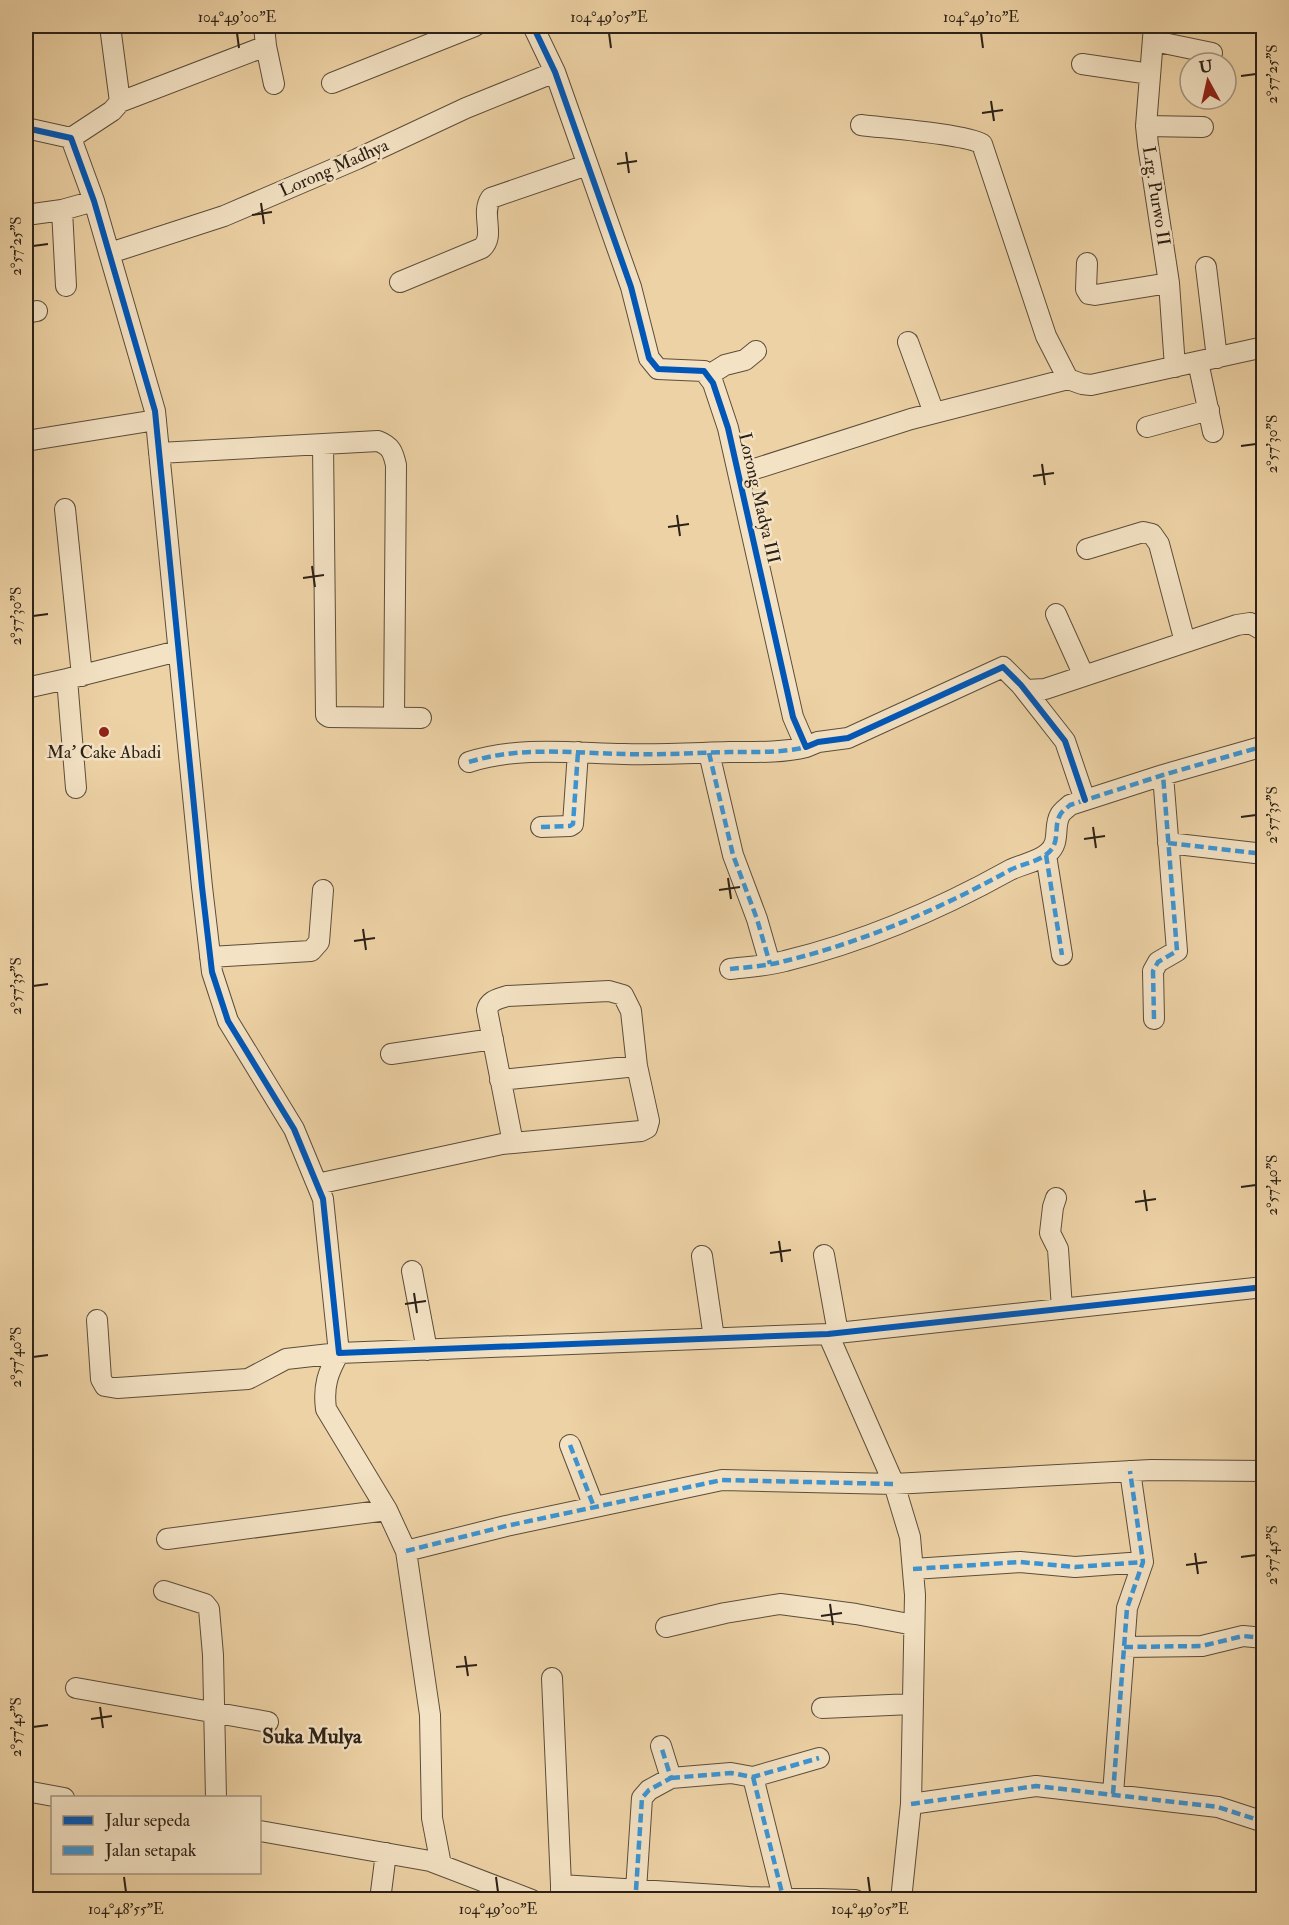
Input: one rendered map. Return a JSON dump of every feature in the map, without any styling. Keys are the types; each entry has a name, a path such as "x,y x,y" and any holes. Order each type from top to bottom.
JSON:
{"street":[{"path":"110,26 120,102"},
{"path":"264,26 274,84"},
{"path":"332,83 476,26"},
{"path":"533,26 555,72 631,287 649,358 658,369 704,371 709,375 725,366 745,360 756,351"},
{"path":"1154,33 1206,51"},
{"name":"Lrg. Purwo II","path":"1154,33 1146,126 1169,283 1175,367"},
{"path":"26,128 71,138 112,111 120,102 266,46"},
{"path":"1082,64 1150,74"},
{"name":"Lorong Madhya","path":"110,253 224,216 357,159 466,108 555,72"},
{"path":"861,125 963,138 982,144 1046,336 1068,379"},
{"path":"1146,126 1203,127"},
{"path":"71,138 94,201 155,411 212,972 228,1021 294,1129 323,1199 339,1353 328,1373 326,1409 387,1510 406,1551 430,1715 432,1818 441,1865"},
{"path":"400,282 487,244 489,238 486,212 487,203 491,198 587,165"},
{"path":"26,215 62,210 94,201"},
{"path":"62,210 66,286"},
{"path":"1087,263 1086,289 1089,294 1095,295 1169,283"},
{"path":"1206,267 1209,410 1213,432"},
{"path":"908,342 934,413"},
{"path":"739,474 934,413 1068,379 1091,385 1263,348"},
{"name":"Lorong Madya III","path":"709,375 728,428 793,717 806,747"},
{"path":"1147,427 1209,410"},
{"path":"26,441 156,420"},
{"path":"159,453 378,441 388,445 393,451 396,465 394,717"},
{"path":"323,444 326,715 329,717 422,718"},
{"path":"65,509 74,678 76,788"},
{"path":"1087,549 1143,532 1152,534 1159,544 1185,642"},
{"path":"1056,614 1084,676"},
{"path":"1026,690 1045,689 1237,625 1250,623 1263,631"},
{"path":"26,688 178,651"},
{"path":"469,762 496,755 547,751 625,754 796,750 818,742 848,738 1003,667 1026,690 1065,741 1085,800"},
{"path":"730,969 783,962 839,945 974,891 1015,868 1046,855 1053,848 1056,839 1059,815 1070,805 1263,746"},
{"path":"541,827 573,824 578,752"},
{"path":"709,753 733,855 757,919 770,964"},
{"path":"1154,1019 1153,971 1158,962 1177,951 1163,775"},
{"path":"1168,843 1263,854"},
{"path":"1046,855 1062,955"},
{"path":"210,957 311,951 319,942 323,890"},
{"path":"317,1184 513,1143 641,1131 647,1128 650,1122 637,1066 631,1011 623,994 609,991 507,996 492,1001 488,1005 487,1010 513,1143"},
{"path":"392,1053 493,1039"},
{"path":"500,1080 637,1066"},
{"path":"1056,1198 1050,1233 1058,1249 1062,1309"},
{"path":"824,1255 833,1333 894,1484 910,1537 915,1595 911,1804 901,1899"},
{"path":"702,1256 714,1338"},
{"path":"412,1270 427,1350"},
{"path":"97,1320 101,1379 105,1386 117,1388 248,1379 286,1359 339,1353 833,1333 1263,1287"},
{"path":"570,1445 594,1507"},
{"path":"1113,1794 1127,1608 1143,1562 1130,1471"},
{"path":"406,1551 506,1526 722,1480 894,1484 1130,1471 1263,1472"},
{"path":"167,1539 387,1510"},
{"path":"913,1569 1020,1562 1075,1567 1143,1562"},
{"path":"164,1591 205,1604 208,1609 213,1655 216,1796"},
{"path":"666,1628 725,1613 780,1604 856,1614 914,1625"},
{"path":"1124,1647 1202,1646 1243,1636 1263,1638"},
{"path":"552,1678 561,1892 636,1890 749,1897 855,1899"},
{"path":"76,1688 268,1722"},
{"path":"822,1708 912,1704"},
{"path":"661,1746 671,1778"},
{"path":"636,1890 642,1798 648,1790 671,1778 731,1773 753,1776 819,1758"},
{"path":"753,1776 783,1897"},
{"path":"911,1804 1036,1786 1218,1808 1263,1822"},
{"path":"26,1791 58,1796"},
{"path":"261,1831 430,1861 532,1899"},
{"path":"380,1899 386,1853"}],"marked path":[{"path":"730,969 771,964 814,953 872,934 929,911 1048,853 1056,839 1060,815 1070,805 1264,746"},
{"path":"469,762 526,752 663,754 768,752 806,747"},
{"path":"541,827 573,824 578,752"},
{"path":"709,753 733,855 757,919 770,964"},
{"path":"1154,1019 1153,971 1158,962 1177,951 1163,775"},
{"path":"1168,843 1264,854"},
{"path":"1046,855 1062,955"},
{"path":"570,1445 594,1507"},
{"path":"1113,1794 1127,1608 1143,1562 1130,1471"},
{"path":"406,1551 506,1526 722,1480 894,1484"},
{"path":"913,1569 1020,1562 1075,1567 1143,1562"},
{"path":"1124,1647 1202,1646 1243,1636 1264,1638"},
{"path":"636,1890 642,1798 649,1790 671,1778 661,1746"},
{"path":"671,1778 731,1773 753,1777 819,1758"},
{"path":"753,1777 783,1897"},
{"path":"911,1804 1036,1786 1218,1807 1264,1822"}],"cycle path":[{"path":"533,26 555,72 631,287 649,358 658,369 704,371 713,383 728,428 793,717 806,747 818,742 848,738 1003,667 1021,685 1065,741 1085,800"},
{"path":"26,128 71,138 94,201 155,411 212,972 228,1021 294,1129 323,1199 339,1353 828,1334 1264,1287"}],"place":[{"name":"Ma' Cake Abadi","path":"104,732"}],"district":[{"name":"Suka Mulya","path":"312,1736"}]}
